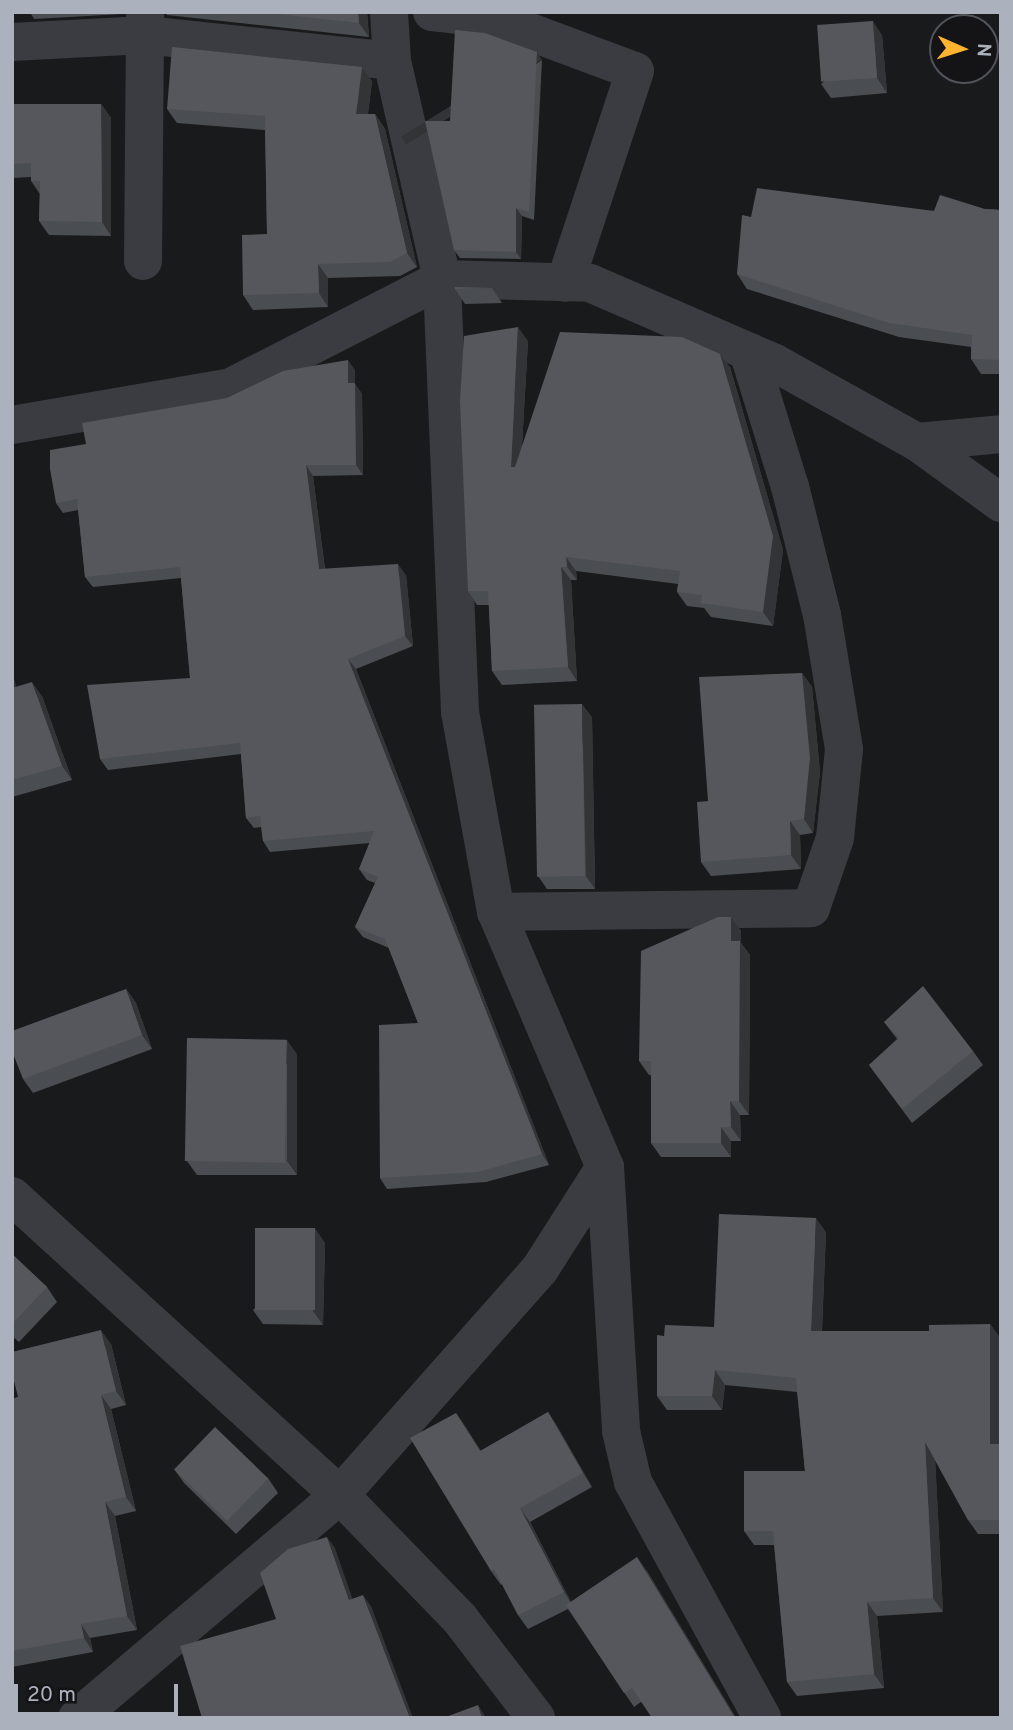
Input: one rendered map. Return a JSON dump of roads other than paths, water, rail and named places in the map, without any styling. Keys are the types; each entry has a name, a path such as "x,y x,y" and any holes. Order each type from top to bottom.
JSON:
{"street":[{"path":"389,12 392,61 442,279 460,712 496,912 605,1167 621,1431 633,1482 762,1718"},
{"path":"432,12 495,19 635,71 565,282"},
{"path":"12,42 145,24 392,61"},
{"path":"143,261 145,24"},
{"path":"12,425 232,387 442,279 590,283 748,351 917,442 1001,503"},
{"path":"496,912 811,908 835,838 844,749 822,615 790,488 748,351"},
{"path":"917,442 1001,434"},
{"path":"77,1718 340,1495 540,1269 605,1167"},
{"path":"12,1196 340,1495 460,1619 536,1718"}]}
